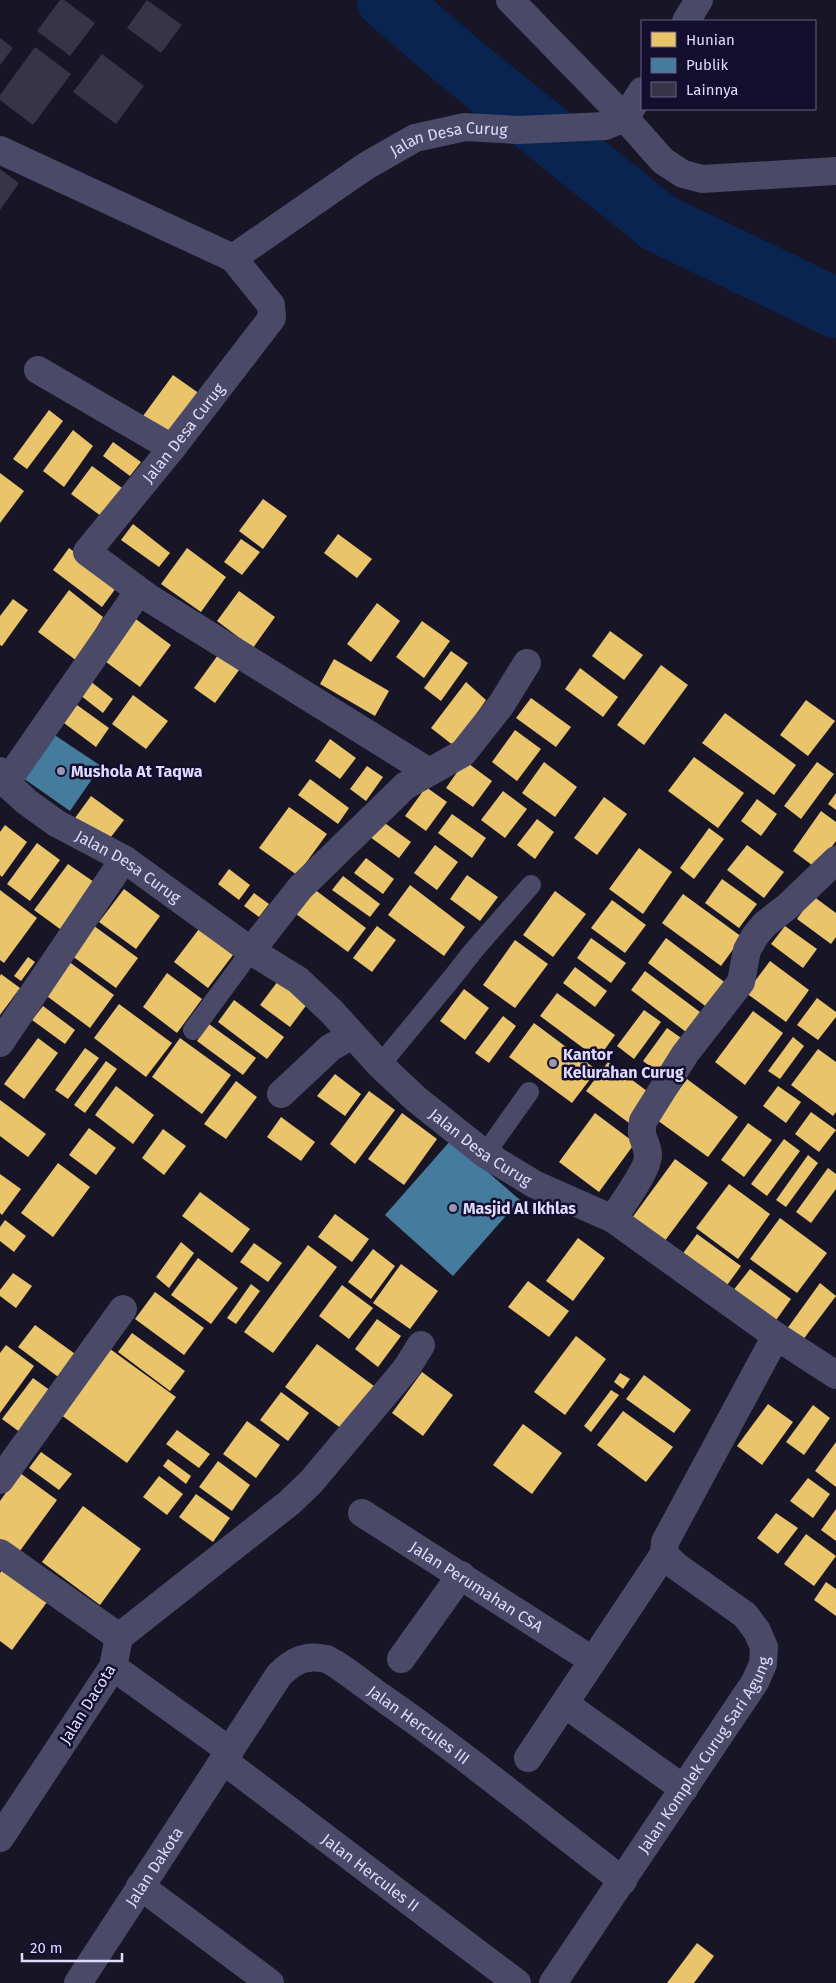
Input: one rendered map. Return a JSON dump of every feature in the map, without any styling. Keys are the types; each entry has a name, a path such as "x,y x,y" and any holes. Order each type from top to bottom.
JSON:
{"street":[{"path":"510,0 615,122 663,161 683,174 702,179 836,171"},
{"path":"687,20 699,0"},
{"path":"615,122 641,91"},
{"name":"Jalan Desa Curug","path":"233,258 366,166 415,138 465,127 518,130 615,122"},
{"name":"Jalan Desa Curug","path":"0,150 233,258 272,305 272,318 172,448 87,552 139,591 429,772"},
{"path":"38,370 172,448"},
{"name":"Jalan Desa Curug","path":"139,591 3,777 27,802 56,823 124,859 251,951 298,980 332,1012 380,1065 416,1099 485,1154 534,1184 613,1219 776,1336 836,1374"},
{"path":"251,951 300,888 405,786 462,753 501,704 527,663"},
{"path":"0,1043 124,859"},
{"path":"613,1219 646,1166 648,1154 640,1132 643,1121 686,1054 740,982 748,950 755,936 764,924 788,906 836,860"},
{"path":"281,1094 325,1053 352,1035"},
{"path":"0,1480 123,1308"},
{"path":"528,1758 664,1554 665,1542 776,1336"},
{"path":"0,1553 119,1637 289,1503 311,1482 406,1369 420,1345"},
{"name":"Jalan Perumahan CSA","path":"362,1513 592,1660"},
{"name":"Jalan Komplek Curug Sari Agung","path":"553,1983 756,1682 763,1664 764,1647 757,1632 745,1615 676,1566 664,1554"},
{"path":"401,1659 461,1575"},
{"name":"Jalan Dacota","path":"0,1838 113,1667 119,1637"},
{"name":"Jalan Hercules III","path":"227,1756 279,1675 291,1663 315,1658 328,1660 390,1703 623,1881"},
{"name":"Jalan Hercules II","path":"113,1667 517,1983"},
{"path":"565,1704 684,1789"},
{"name":"Jalan Dakota","path":"78,1983 227,1756"},
{"path":"140,1886 270,1983"}],"lane":[{"path":"380,1065 474,950 531,885"},
{"path":"193,1030 251,951"},
{"path":"485,1154 529,1092"}],"building: Hunian":[{"path":"173,375 200,394 169,435 143,416"},
{"path":"49,410 63,421 27,469 13,459"},
{"path":"73,430 93,446 64,487 43,471"},
{"path":"113,442 141,462 130,476 103,456"},
{"path":"92,466 122,488 101,516 71,494"},
{"path":"0,473 24,491 0,523"},
{"path":"263,499 287,516 263,549 239,531"},
{"path":"133,524 170,553 159,567 121,540"},
{"path":"338,534 372,559 357,578 324,553"},
{"path":"241,539 260,552 242,575 224,562"},
{"path":"69,548 119,584 102,607 53,570"},
{"path":"187,548 226,577 201,612 161,584"},
{"path":"69,590 103,617 77,661 38,632"},
{"path":"239,591 275,617 253,648 217,621"},
{"path":"13,599 28,610 2,646 0,645 0,616"},
{"path":"377,603 400,621 371,662 347,644"},
{"path":"133,617 171,645 140,687 102,659"},
{"path":"422,621 450,641 424,678 396,657"},
{"path":"610,631 643,655 624,680 592,656"},
{"path":"451,651 468,663 441,701 424,688"},
{"path":"218,655 239,670 215,703 194,688"},
{"path":"334,659 389,691 375,716 320,684"},
{"path":"661,665 688,685 644,745 617,725"},
{"path":"580,668 618,697 603,717 565,689"},
{"path":"90,681 113,699 103,713 80,695"},
{"path":"466,682 486,700 454,746 431,728"},
{"path":"133,695 168,721 146,749 112,724"},
{"path":"531,698 571,727 556,747 516,718"},
{"path":"806,700 835,721 808,756 780,735"},
{"path":"77,705 109,728 96,747 64,723"},
{"path":"725,713 796,765 774,795 702,743"},
{"path":"515,730 541,749 517,781 492,762"},
{"path":"330,739 356,758 340,779 315,761"},
{"path":"694,757 744,793 718,828 668,791"},
{"path":"465,761 492,781 473,807 446,788"},
{"path":"544,762 577,787 555,817 522,793"},
{"path":"817,762 834,774 801,819 784,806"},
{"path":"367,766 383,777 366,801 350,789"},
{"path":"310,779 349,808 338,824 298,795"},
{"path":"426,787 447,802 426,831 405,816"},
{"path":"503,791 527,809 505,838 481,820"},
{"path":"836,793 836,810 828,804"},
{"path":"91,796 124,820 107,842 75,818"},
{"path":"604,797 627,814 597,855 574,838"},
{"path":"757,799 777,814 761,836 741,821"},
{"path":"289,807 327,834 297,875 259,848"},
{"path":"821,811 836,822 836,841 816,868 793,851"},
{"path":"452,814 486,838 472,858 438,833"},
{"path":"537,819 554,832 535,859 517,845"},
{"path":"382,821 411,842 399,858 370,837"},
{"path":"5,825 27,842 2,877 0,875 0,832"},
{"path":"709,828 724,839 694,879 680,868"},
{"path":"37,843 60,860 30,901 7,884"},
{"path":"435,845 458,862 437,890 414,873"},
{"path":"747,845 784,872 764,898 727,870"},
{"path":"639,848 672,872 643,914 609,889"},
{"path":"366,858 394,879 383,894 354,873"},
{"path":"68,864 94,882 60,929 34,910"},
{"path":"229,869 250,885 239,900 218,884"},
{"path":"467,875 498,897 480,921 450,899"},
{"path":"343,876 380,904 370,917 332,890"},
{"path":"722,879 757,904 739,928 705,903"},
{"path":"410,885 465,927 444,956 388,915"},
{"path":"124,889 160,916 136,949 99,922"},
{"path":"314,889 366,928 348,952 296,914"},
{"path":"0,890 37,918 4,963 0,960"},
{"path":"555,891 586,914 553,957 523,935"},
{"path":"254,893 269,904 259,917 244,906"},
{"path":"683,894 742,937 721,966 662,923"},
{"path":"813,896 836,913 836,937 831,944 797,919"},
{"path":"612,900 646,925 625,953 591,928"},
{"path":"90,923 138,958 116,988 68,953"},
{"path":"377,926 396,940 372,972 353,958"},
{"path":"785,926 817,949 803,968 771,944"},
{"path":"199,929 233,955 208,988 174,962"},
{"path":"591,938 626,963 611,983 577,958"},
{"path":"666,938 727,984 708,1008 648,963"},
{"path":"515,940 548,964 515,1008 483,985"},
{"path":"28,957 35,962 21,981 14,976"},
{"path":"64,958 114,995 90,1028 40,991"},
{"path":"770,961 809,990 786,1022 746,993"},
{"path":"575,967 607,991 595,1007 563,983"},
{"path":"645,971 700,1012 686,1032 631,990"},
{"path":"167,973 202,999 177,1033 143,1007"},
{"path":"1,974 20,988 0,1015 0,976"},
{"path":"281,977 311,999 290,1027 260,1005"},
{"path":"464,989 489,1008 465,1040 440,1021"},
{"path":"557,993 615,1035 598,1059 540,1016"},
{"path":"817,998 836,1012 836,1017 818,1040 797,1025"},
{"path":"234,1000 284,1037 267,1059 218,1022"},
{"path":"119,1004 172,1043 146,1077 94,1038"},
{"path":"43,1006 75,1030 65,1044 32,1020"},
{"path":"644,1010 661,1022 634,1059 617,1046"},
{"path":"753,1011 783,1033 745,1085 715,1062"},
{"path":"503,1016 516,1026 489,1063 475,1053"},
{"name":"Kantor Kelurahan Curug","path":"534,1023 597,1070 572,1103 509,1057"},
{"path":"209,1024 256,1058 243,1075 197,1041"},
{"path":"667,1028 684,1040 660,1074 643,1061"},
{"path":"793,1037 804,1046 780,1079 768,1071"},
{"path":"38,1038 58,1053 24,1099 4,1084"},
{"path":"180,1038 231,1075 202,1114 152,1077"},
{"path":"85,1048 99,1058 68,1099 55,1090"},
{"path":"818,1049 836,1062 836,1112 833,1116 791,1085"},
{"path":"106,1061 117,1069 85,1113 74,1105"},
{"path":"608,1062 651,1094 629,1123 586,1091"},
{"path":"335,1074 361,1094 345,1116 317,1096"},
{"path":"687,1079 738,1117 708,1157 657,1120"},
{"path":"236,1081 257,1097 226,1139 204,1124"},
{"path":"116,1086 154,1115 133,1144 95,1115"},
{"path":"778,1086 801,1102 786,1123 763,1106"},
{"path":"369,1091 395,1110 355,1164 330,1144"},
{"path":"0,1100 46,1134 28,1157 0,1136"},
{"path":"811,1112 836,1130 819,1152 795,1134"},
{"path":"402,1113 437,1139 404,1185 368,1159"},
{"path":"595,1113 635,1143 599,1192 559,1162"},
{"path":"281,1117 315,1142 301,1161 267,1137"},
{"path":"748,1123 772,1140 744,1177 721,1160"},
{"path":"89,1128 116,1148 96,1175 69,1155"},
{"path":"163,1129 186,1146 164,1175 142,1158"},
{"path":"784,1139 800,1151 767,1196 751,1184"},
{"path":"808,1155 818,1163 786,1207 776,1200"},
{"path":"675,1159 708,1183 661,1246 629,1222"},
{"path":"58,1163 90,1187 53,1237 21,1213"},
{"path":"828,1168 836,1174 836,1189 811,1223 796,1212"},
{"path":"0,1174 21,1189 2,1215 0,1213"},
{"path":"729,1184 770,1214 738,1259 696,1228"},
{"path":"200,1192 250,1229 232,1253 182,1216"},
{"path":"335,1214 369,1239 352,1262 318,1237"},
{"path":"780,1218 827,1253 797,1293 750,1259"},
{"path":"5,1220 26,1236 14,1252 0,1241 0,1227"},
{"path":"697,1234 741,1266 725,1288 681,1256"},
{"path":"578,1238 605,1258 573,1301 546,1281"},
{"path":"181,1242 194,1253 169,1288 156,1277"},
{"path":"254,1243 282,1263 268,1282 240,1262"},
{"path":"308,1245 337,1267 273,1353 244,1332"},
{"path":"373,1249 395,1266 371,1299 348,1282"},
{"path":"198,1258 238,1288 211,1324 171,1295"},
{"path":"401,1264 438,1291 410,1329 373,1303"},
{"path":"750,1269 791,1299 774,1323 732,1292"},
{"path":"13,1273 32,1286 16,1308 0,1296 0,1290"},
{"path":"528,1281 569,1311 549,1337 508,1307"},
{"path":"820,1283 836,1296 799,1345 784,1333"},
{"path":"251,1284 260,1291 236,1324 227,1318"},
{"path":"342,1285 373,1308 349,1339 319,1316"},
{"path":"155,1292 204,1328 184,1355 135,1319"},
{"path":"377,1319 401,1336 378,1367 355,1349"},
{"path":"35,1325 78,1356 61,1379 18,1347"},
{"path":"132,1333 185,1371 170,1391 118,1352"},
{"path":"576,1336 606,1359 565,1415 534,1392"},
{"path":"317,1344 374,1386 342,1429 285,1387"},
{"path":"6,1345 34,1366 0,1413 0,1353"},
{"path":"106,1346 176,1397 127,1463 57,1412"},
{"path":"422,1372 453,1395 423,1436 392,1413"},
{"path":"620,1373 630,1379 623,1389 614,1382"},
{"path":"644,1375 691,1410 674,1433 626,1399"},
{"path":"33,1378 51,1391 21,1433 2,1419"},
{"path":"611,1390 619,1395 591,1432 584,1426"},
{"path":"281,1392 309,1413 288,1441 260,1420"},
{"path":"768,1404 793,1422 762,1465 737,1446"},
{"path":"813,1405 830,1418 804,1455 786,1442"},
{"path":"623,1411 673,1447 646,1482 597,1445"},
{"path":"247,1421 280,1445 256,1478 223,1454"},
{"path":"523,1424 562,1453 532,1494 493,1465"},
{"path":"177,1430 210,1454 199,1468 166,1444"},
{"path":"836,1442 836,1487 815,1471"},
{"path":"41,1452 72,1474 59,1490 29,1468"},
{"path":"168,1459 191,1476 186,1484 163,1466"},
{"path":"218,1461 250,1485 232,1511 199,1487"},
{"path":"20,1473 57,1500 17,1555 0,1542 0,1501"},
{"path":"159,1476 183,1494 167,1515 143,1497"},
{"path":"808,1478 830,1494 813,1518 790,1501"},
{"path":"196,1494 230,1518 213,1542 179,1517"},
{"path":"83,1506 141,1549 100,1605 42,1562"},
{"path":"836,1509 836,1541 821,1530"},
{"path":"776,1513 798,1528 778,1554 757,1538"},
{"path":"806,1534 836,1556 814,1586 784,1564"},
{"path":"5,1566 50,1598 12,1650 0,1641 0,1573"},
{"path":"826,1582 836,1589 836,1616 814,1600"},
{"path":"697,1943 714,1956 694,1983 667,1983"}],"building: Publik":[{"name":"Mushola At Taqwa","path":"50,732 101,766 70,811 20,776"},
{"name":"Masjid Al Ikhlas","path":"451,1140 520,1200 453,1276 385,1215"}],"building: Lainnya":[{"path":"60,0 64,0 95,23 70,56 37,31"},
{"path":"147,0 182,25 161,53 127,28"},
{"path":"0,38 13,48 0,65"},
{"path":"35,47 71,74 33,125 0,100 0,95"},
{"path":"102,54 144,86 116,124 73,92"},
{"path":"0,169 19,183 0,210"}],"waterway":[{"path":"387,0 459,62 659,223 836,308"}],"place":[{"name":"Mushola At Taqwa","path":"61,771"},
{"name":"Kantor Kelurahan Curug","path":"553,1063"},
{"name":"Masjid Al Ikhlas","path":"453,1208"}]}
